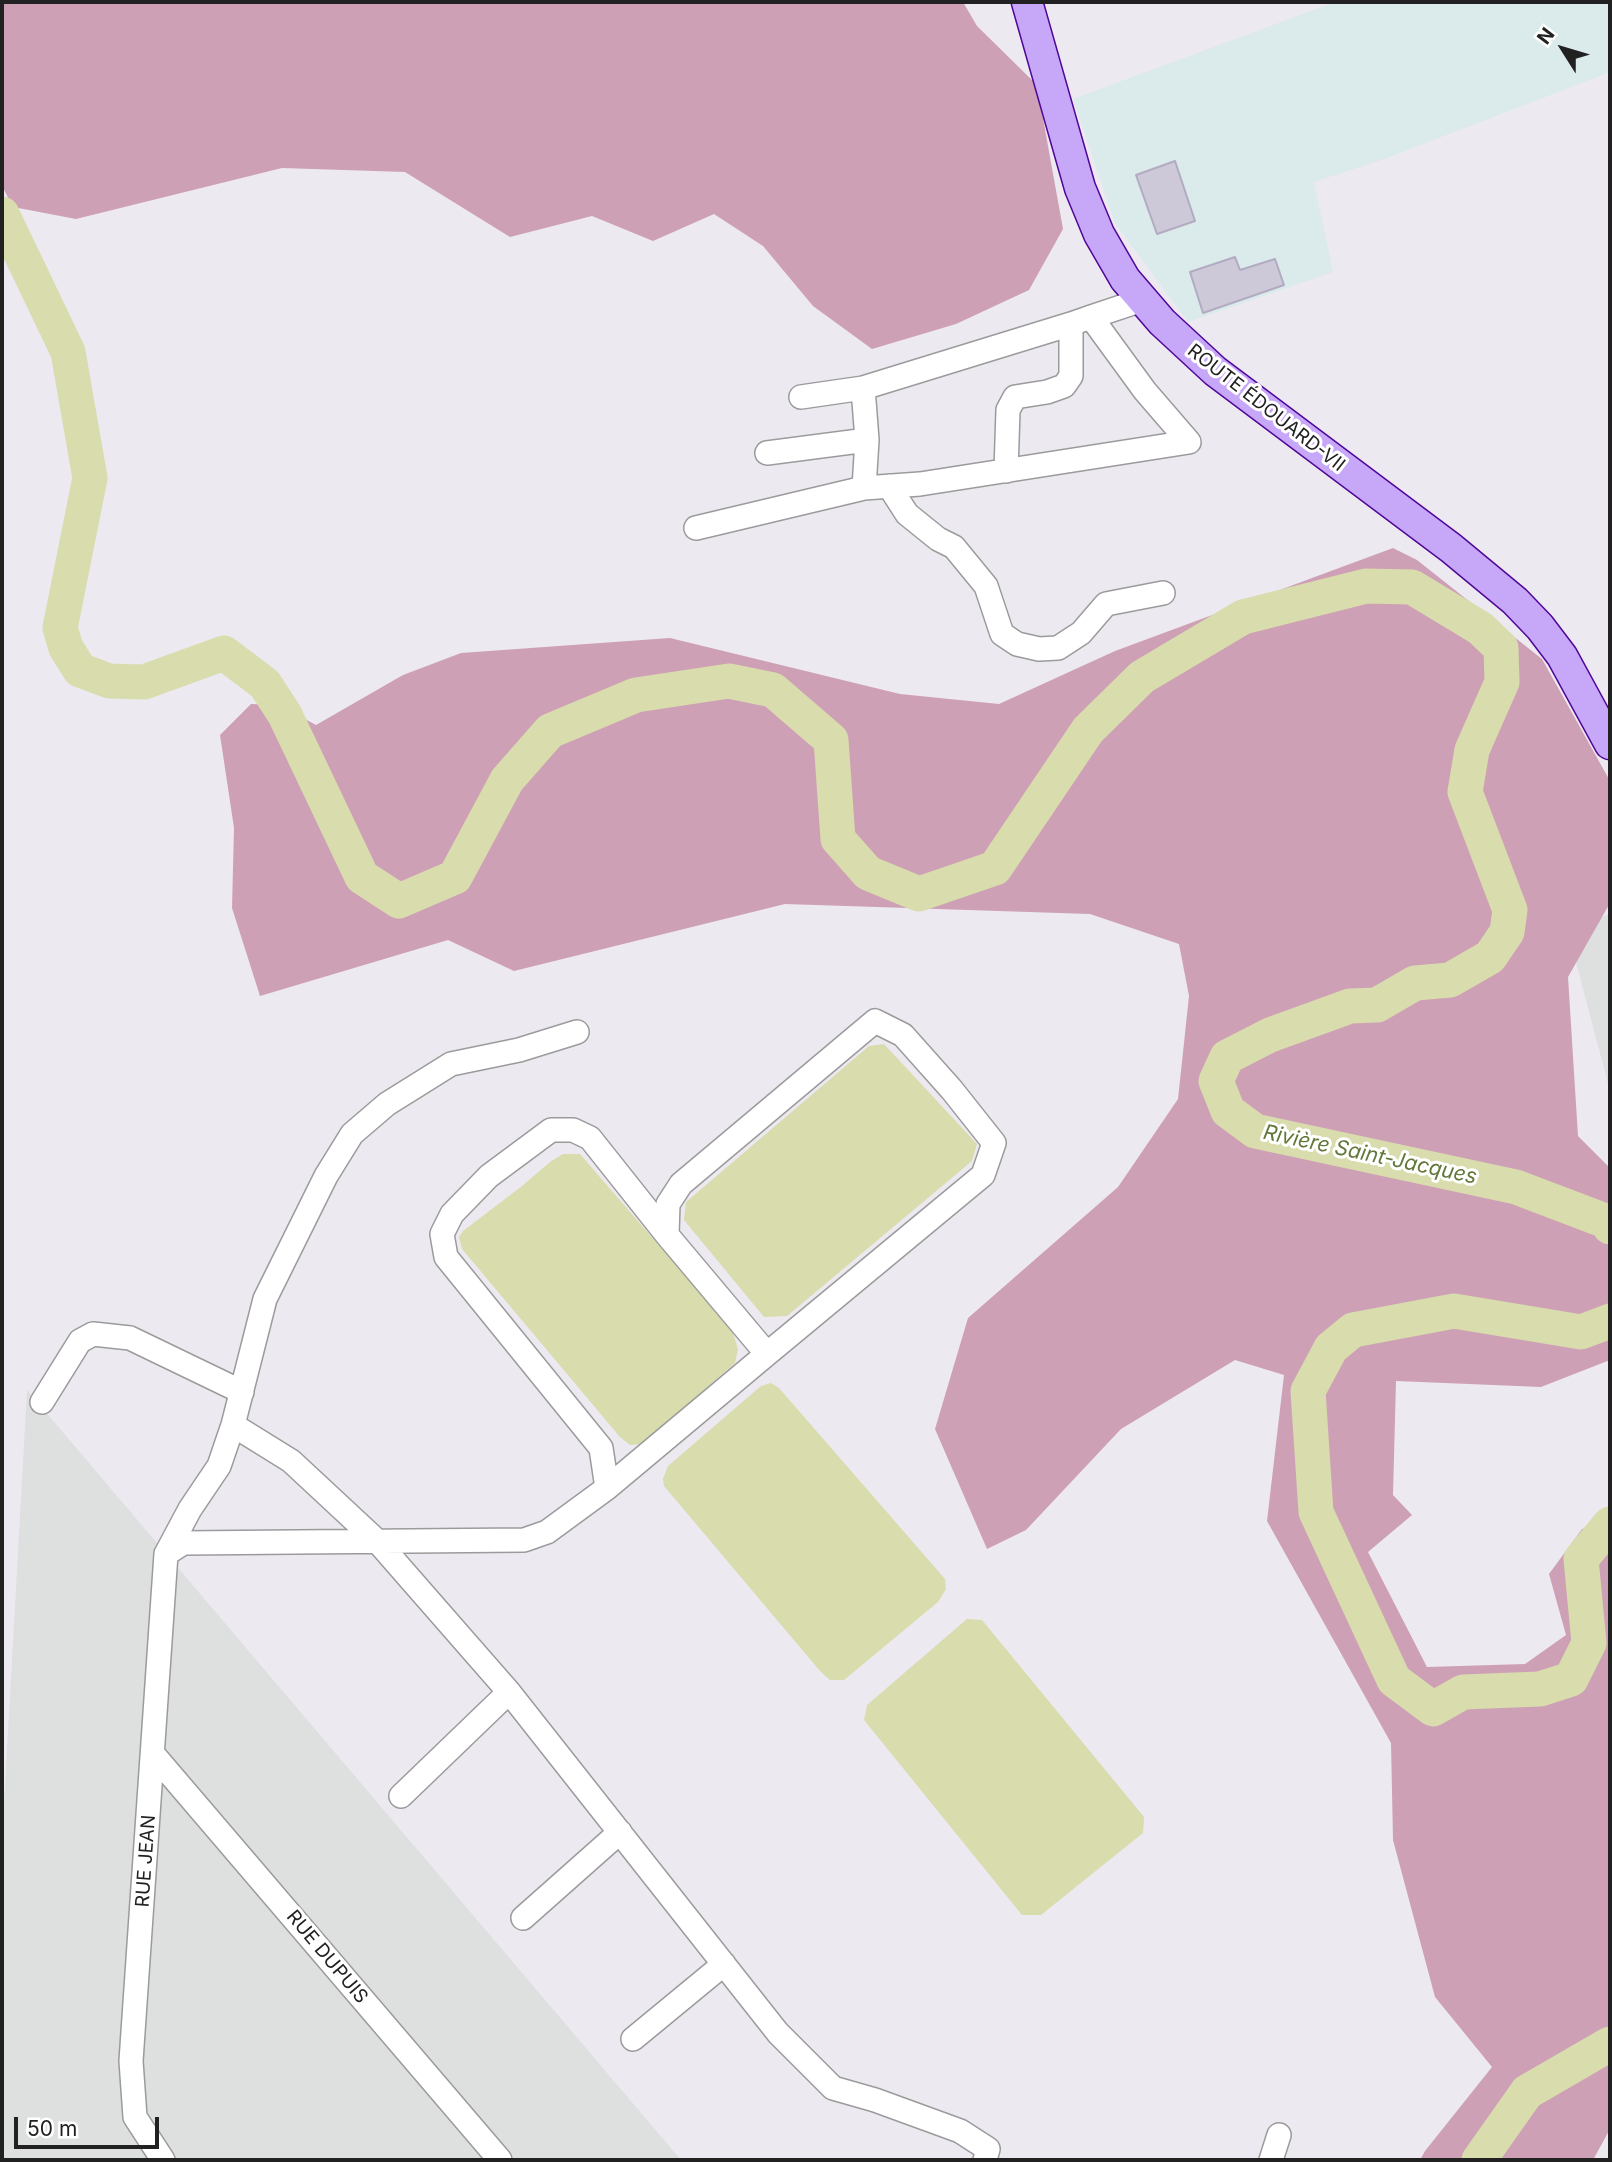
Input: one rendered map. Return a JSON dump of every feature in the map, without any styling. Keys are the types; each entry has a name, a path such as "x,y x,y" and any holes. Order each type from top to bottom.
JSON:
{"main road":[{"name":"ROUTE ÉDOUARD-VII","path":"1027,2 1059,119 1087,206 1117,267 1142,300 1215,372 1451,548 1515,601 1540,627 1562,656 1610,744"}],"street":[{"path":"802,397 863,388 1142,300"},
{"path":"696,528 864,488 920,484 1189,442 1081,321"},
{"path":"1006,471 1008,410 1015,397 1047,392 1064,386 1071,376 1081,321"},
{"path":"863,388 867,440 864,488"},
{"path":"767,453 867,440"},
{"path":"889,486 907,513 938,539 954,547 986,586 1002,634 1017,644 1039,649 1058,648 1080,633 1106,604 1163,593"},
{"path":"166,1554 183,1543 524,1540 547,1532 607,1488 983,1175 994,1143 953,1090 903,1035 875,1021 681,1185 667,1204 667,1235"},
{"path":"166,1554 190,1509 219,1466 233,1425 265,1299 326,1176 352,1134 387,1104 451,1064 519,1050 576,1032"},
{"path":"607,1488 601,1448 446,1257 442,1234 452,1214 489,1176 551,1130 573,1130 590,1138 767,1354"},
{"path":"42,1402 80,1341 93,1334 130,1338 242,1392"},
{"path":"233,1425 291,1461 377,1541 509,1692 778,2033 833,2088 876,2100 960,2131 988,2150 985,2160"},
{"name":"RUE JEAN","path":"163,2160 135,2116 131,2061 166,1554"},
{"path":"401,1796 509,1692"},
{"name":"RUE DUPUIS","path":"153,1754 500,2160"},
{"path":"523,1918 620,1832"},
{"path":"633,2039 724,1964"},
{"path":"1270,2160 1279,2134"}],"shaded area":[{"path":"2,2 963,2 977,26 1037,85 1063,229 1029,290 956,324 872,349 813,306 763,246 714,214 653,241 592,216 510,237 405,172 282,168 76,219 13,207 2,186"},
{"path":"1335,2 1610,2 1610,72 1387,158 1314,182 1333,272 1188,322 1115,223 1073,99"},
{"path":"1393,548 1417,560 1542,659 1610,781 1610,903 1568,977 1578,1136 1610,1168 1610,1360 1541,1387 1396,1381 1393,1495 1412,1515 1368,1552 1427,1667 1525,1664 1566,1635 1549,1574 1582,1529 1610,1523 1610,2129 1593,2160 1420,2160 1492,2067 1435,1997 1393,1840 1391,1743 1267,1521 1284,1375 1235,1360 1121,1429 1026,1530 987,1549 935,1429 968,1318 1118,1187 1178,1099 1189,996 1179,944 1090,914 785,904 514,971 448,940 260,996 232,908 234,828 220,735 251,704 279,705 316,725 403,675 461,653 670,638 900,694 999,704 1115,651"},
{"path":"1610,913 1610,1091 1569,936"},
{"path":"884,1044 977,1144 972,1161 787,1316 764,1317 684,1220 686,1202 869,1046"},
{"path":"563,1154 580,1154 732,1330 738,1349 735,1363 642,1444 630,1445 620,1437 462,1249 459,1237 463,1231"},
{"path":"771,1383 779,1388 945,1579 946,1589 938,1602 844,1680 830,1680 820,1671 664,1486 663,1479 668,1466 761,1386"},
{"path":"27,1390 681,2160 2,2160 2,1840"},
{"path":"967,1619 982,1620 1144,1817 1143,1833 1041,1915 1022,1915 864,1720 867,1705"}],"building":[{"path":"1175,161 1195,221 1157,234 1136,175"},
{"path":"1235,257 1240,270 1275,259 1284,285 1203,313 1190,272"}],"waterway":[{"name":"Rivière Saint-Jacques","path":"2,214 68,352 90,478 60,628 66,648 80,670 109,681 144,682 224,653 265,684 285,715 362,877 399,901 455,877 507,780 550,731 636,695 729,681 773,690 831,740 838,839 868,873 919,894 995,868 1088,730 1142,677 1243,617 1366,586 1412,587 1480,628 1501,648 1502,682 1472,750 1465,792 1510,910 1507,932 1490,957 1450,980 1415,983 1377,1005 1350,1006 1270,1035 1227,1057 1216,1081 1228,1111 1255,1131 1516,1187 1608,1222 1610,1227"},
{"name":"Rivière Saint-Jacques","path":"1610,1321 1581,1332 1454,1311 1353,1330 1331,1348 1308,1391 1316,1512 1394,1680 1433,1709 1463,1692 1540,1689 1571,1679 1589,1643 1581,1559 1610,1524"},
{"name":"Rivière Saint-Jacques","path":"1479,2160 1527,2092 1610,2044"}]}
